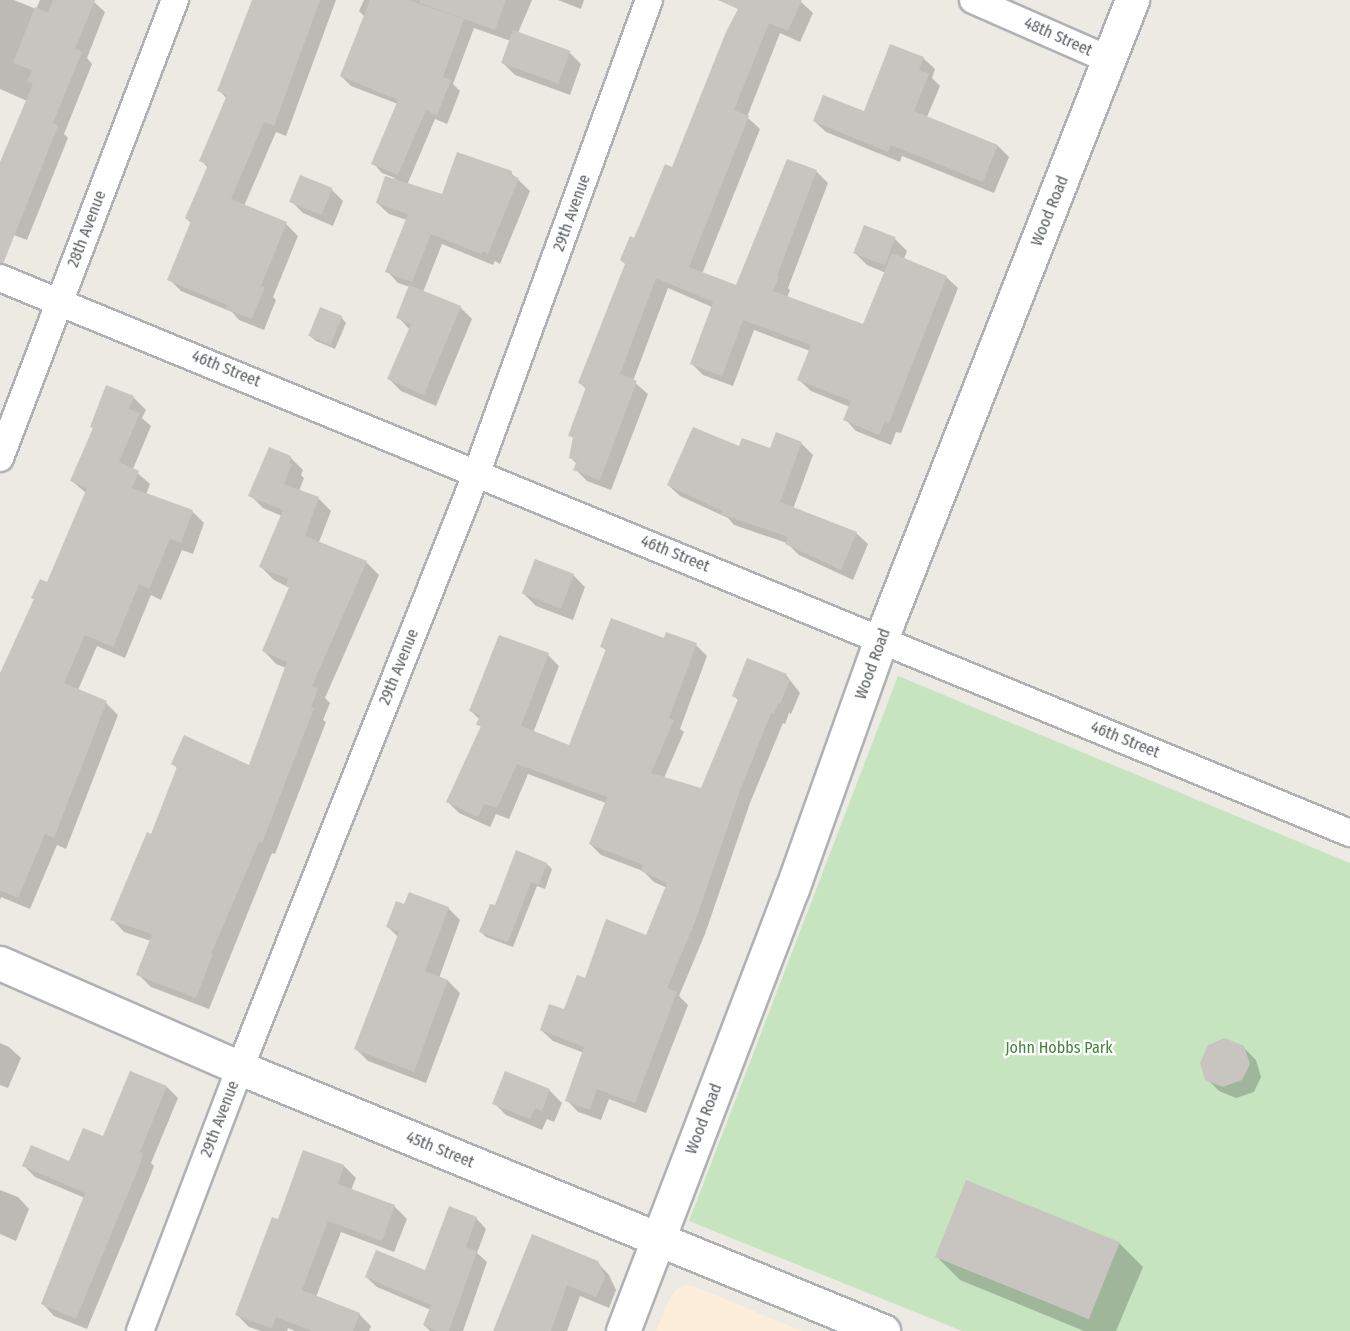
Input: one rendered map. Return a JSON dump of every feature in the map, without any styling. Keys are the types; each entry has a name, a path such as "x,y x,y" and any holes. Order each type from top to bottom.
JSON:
{"street":[{"name":"28th Avenue","path":"0,459 175,0"},
{"name":"29th Avenue","path":"140,1331 240,1068 477,472 649,0"},
{"name":"48th Street","path":"973,0 1110,60"},
{"name":"Wood Road","path":"623,1331 792,889 881,639 1132,0"},
{"name":"46th Street","path":"0,278 1350,832"},
{"name":"45th Street","path":"0,963 240,1068 883,1331"}],"shaded area":[{"path":"684,1285 693,1286 802,1331 656,1331 669,1300 676,1290"}],"green space":[{"name":"John Hobbs Park","path":"898,676 1350,863 1350,1331 962,1331 689,1221"}],"building":[{"path":"53,0 95,0 75,49 82,52 53,123 58,126 3,264 0,263 0,162 33,84 27,82 32,70 13,63 35,7 48,13"},
{"path":"252,0 320,0 274,126 264,122 231,199 287,222 261,286 265,287 252,319 226,309 227,305 167,280 191,221 185,218 208,165 199,161 227,95 217,91"},
{"path":"370,0 408,0 464,19 443,77 451,80 437,115 426,110 398,175 371,164 398,100 340,76"},
{"path":"420,0 506,0 495,30 420,3"},
{"path":"718,0 802,0 788,31 769,23 734,110 749,116 689,267 736,285 787,159 817,170 773,291 863,324 892,253 947,276 889,423 885,421 879,435 843,420 851,401 797,380 811,345 743,320 722,376 690,364 713,302 656,278 620,374 637,381 600,480 573,470 577,461 569,458 573,437 568,436 586,387 578,383 625,264 620,260 630,236 634,238 665,164 672,167 726,32 738,9"},
{"path":"513,30 570,51 558,84 501,63"},
{"path":"890,44 924,57 919,70 929,74 914,111 998,145 983,182 891,145 888,152 813,121 823,95 864,111"},
{"path":"457,152 512,171 511,175 519,178 488,254 483,251 481,254 431,234 412,282 385,272 408,214 376,203 385,176 442,194"},
{"path":"300,175 332,188 322,215 289,202"},
{"path":"864,225 896,237 885,265 853,253"},
{"path":"409,285 461,306 424,395 387,379 411,324 396,318"},
{"path":"320,307 342,316 331,345 308,336"},
{"path":"106,385 134,396 129,409 140,413 119,462 139,471 132,488 193,510 181,543 170,539 149,589 139,584 113,647 85,635 64,683 107,701 54,838 45,834 18,898 0,890 0,673 34,599 31,598 40,579 47,582 87,488 70,481 93,428 90,427"},
{"path":"693,427 739,446 742,438 770,448 776,432 802,442 780,502 857,532 841,570 785,544 788,537 721,514 722,511 667,485"},
{"path":"269,447 291,456 289,463 292,464 284,484 319,497 305,536 367,561 312,686 318,689 311,707 314,708 262,843 259,842 211,954 213,954 196,998 136,975 152,934 110,920 147,832 151,834 177,767 171,764 184,735 249,765 287,662 262,651 289,587 285,586 288,579 259,567 283,510 248,496"},
{"path":"535,559 574,574 561,609 522,594"},
{"path":"611,618 664,638 666,632 697,643 669,718 674,720 651,773 701,788 738,699 732,696 747,658 787,674 785,678 790,680 780,704 778,703 774,714 771,713 740,791 695,922 667,988 677,992 635,1103 597,1089 590,1110 565,1101 584,1047 540,1030 549,1004 564,1009 577,975 585,978 606,919 646,935 667,883 641,871 643,865 589,844 607,797 517,764 497,808 484,804 478,817 446,802 481,726 476,725 480,715 469,711 499,635 549,653 521,726 569,745 606,649 600,647"},
{"path":"516,850 547,863 539,885 531,882 508,942 479,932 490,904 495,905"},
{"path":"409,892 449,907 425,971 448,980 414,1072 354,1049 399,932 386,927 396,901 404,904"},
{"path":"1225,1038 1244,1046 1250,1064 1242,1080 1223,1087 1205,1080 1200,1063 1208,1045"},
{"path":"130,1071 167,1086 140,1152 143,1153 141,1162 76,1319 41,1304 85,1193 22,1166 31,1145 69,1161 83,1128 103,1136"},
{"path":"505,1071 550,1089 542,1111 535,1108 530,1119 492,1104"},
{"path":"303,1150 344,1165 338,1184 395,1205 382,1241 328,1221 302,1290 360,1313 353,1331 312,1331 276,1317 272,1328 235,1315 272,1217 278,1219"},
{"path":"966,1180 1120,1242 1089,1319 935,1257"},
{"path":"449,1206 477,1217 466,1247 477,1251 449,1331 436,1331 423,1325 431,1305 365,1277 376,1250 425,1270"},
{"path":"532,1234 598,1261 605,1277 596,1297 567,1285 551,1331 493,1331"}]}
